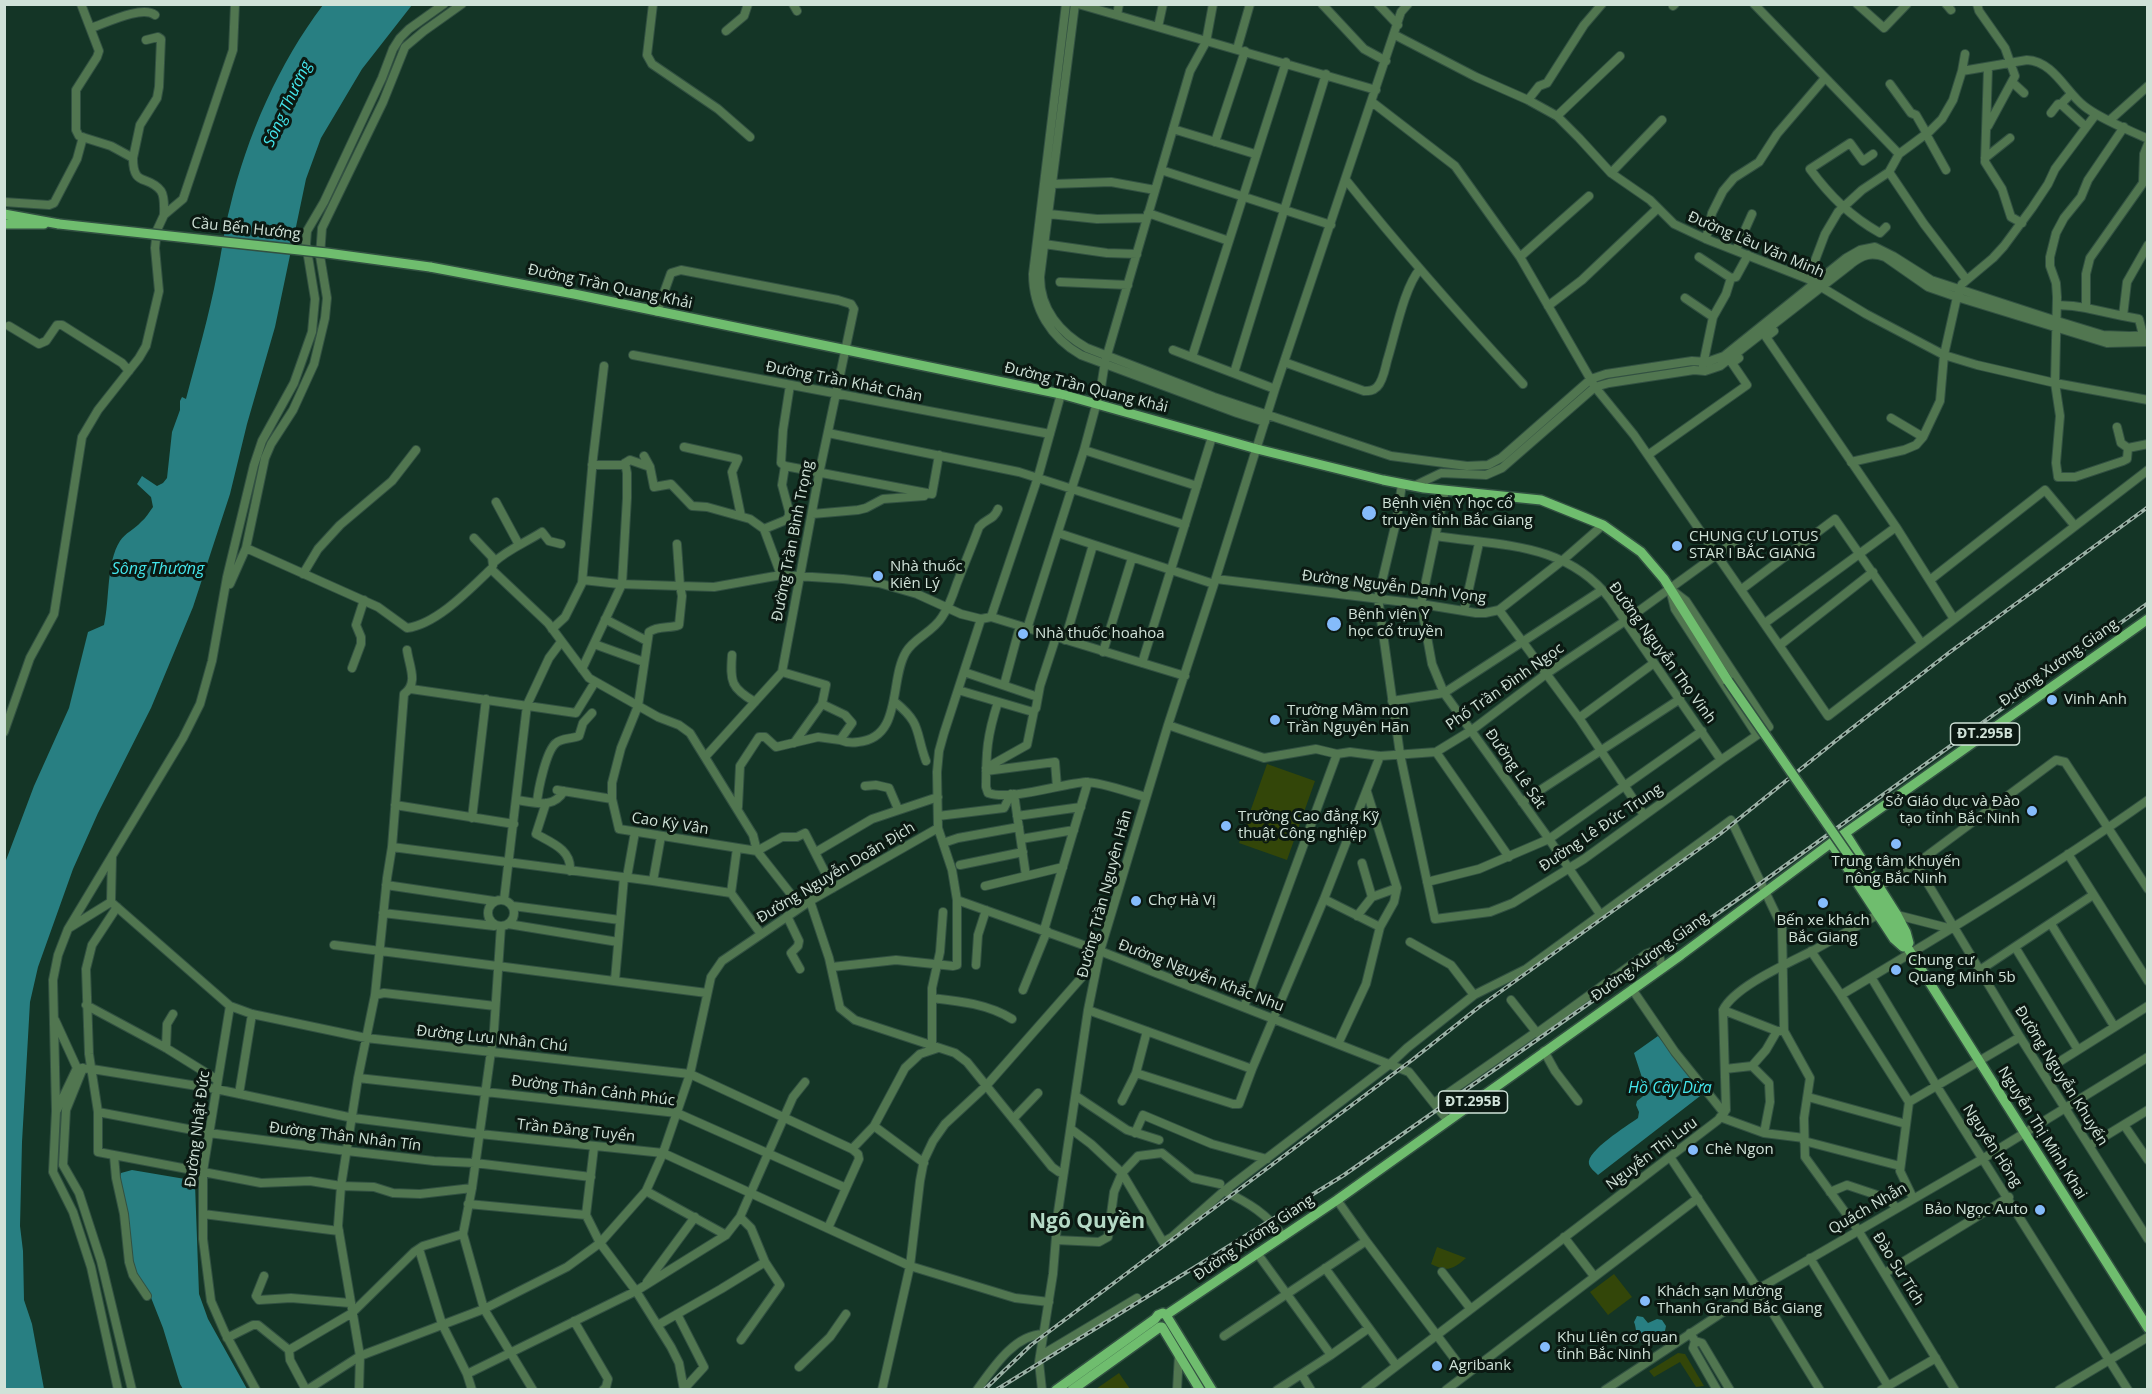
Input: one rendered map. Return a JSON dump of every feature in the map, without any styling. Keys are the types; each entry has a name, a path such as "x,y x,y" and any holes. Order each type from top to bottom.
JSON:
{"main road":[{"path":"4,214 59,224"},
{"path":"4,224 59,224"},
{"name":"Cầu Bến Hướng","path":"59,224 327,253 430,267"},
{"name":"Đường Trần Quang Khải","path":"430,267 1061,394 1257,449 1402,484 1541,500 1603,525 1641,552 1669,589"},
{"path":"1669,589 1728,681 1854,863 1912,954"},
{"name":"Đường Xương Giang","path":"1072,1389 1162,1321 1448,1121 1662,968 1831,843 2148,618"},
{"path":"1845,833 1906,932 1912,954"},
{"path":"1831,843 1894,939 1912,954"},
{"name":"Nguyễn Thị Minh Khai","path":"1912,954 2148,1328"},
{"path":"1162,1321 1179,1353 1193,1366 1200,1389"},
{"path":"1162,1321 1212,1389"},
{"name":"Đường Xương Giang","path":"1056,1389 1162,1321"}],"street":[{"path":"81,4 99,54 77,87 75,95 76,130 83,137 111,146 133,158"},
{"path":"164,215 183,200 192,176 233,50 235,4"},
{"path":"322,228 383,102 405,47 462,4"},
{"path":"653,4 647,56 652,64 718,109 750,137"},
{"path":"726,31 744,16 748,4"},
{"path":"1066,4 1033,285 1035,300 1046,323 1056,336 1106,360 1237,413 1266,417 1407,460 1477,466 1496,461 1508,453 1591,379 1606,374 1692,361 1704,367 1720,366 1867,254 1885,257 1958,293 2037,317 2107,343 2146,337 2139,319 2086,308 2057,305"},
{"path":"1075,346 1047,310 1040,285 1076,4 1206,42 1286,62 1376,90"},
{"path":"1117,15 1119,4"},
{"path":"1158,27 1163,4"},
{"path":"1004,686 1073,488 1097,403 1106,360 1155,190 1190,71 1206,42 1213,4"},
{"path":"1215,142 1241,50 1250,4"},
{"path":"1322,4 1364,49 1386,61"},
{"path":"1378,4 1398,25"},
{"path":"1528,100 1539,86 1547,83 1584,25 1602,4"},
{"path":"1755,4 1899,154"},
{"path":"1857,4 1884,28 1907,4"},
{"path":"1977,4 1979,11 2005,48 2015,76 1987,128"},
{"path":"118,1389 96,1290 73,1212 53,1172 56,1111 52,980 68,929 183,738 200,704 212,661 254,465 262,441 294,384 312,332 314,286 306,244 307,231 324,202 382,78 393,49 409,29 444,5"},
{"name":"Đường Trần Nguyên Hãn","path":"1042,1389 1039,1372 1040,1356 1049,1302 1064,1172 1088,1010 1099,954 1168,725 1275,389 1404,7"},
{"path":"90,28 136,13 148,11 155,15"},
{"name":"Đường Lều Văn Minh","path":"1395,35 1557,116 1611,173 1650,200 1674,224 1811,281 1866,314 1944,355 2055,383 2148,400"},
{"path":"6,724 30,658 54,614 82,437 98,410 146,346 153,321 159,291 155,248 157,230 164,215 164,198 161,191 135,175 133,171 133,158 140,125 157,98 159,87 161,39 158,37 146,40"},
{"path":"1811,281 1830,223 1843,207 1889,172 1899,154 1942,119 1953,100 1965,54"},
{"path":"1557,116 1620,56"},
{"path":"1962,71 2027,60 2036,61 2050,70 2084,106 2148,139"},
{"path":"1192,357 1286,62"},
{"path":"1988,68 1985,164 2002,189 2011,217 2022,223"},
{"path":"1234,373 1326,74"},
{"path":"1706,239 1712,213 1723,191 1734,178 1759,162 1777,134 1825,78"},
{"path":"2012,82 2024,93"},
{"path":"1890,84 1911,113 1916,115 1946,170"},
{"path":"2110,120 2148,86"},
{"path":"2051,113 2071,94"},
{"path":"1372,102 1455,166 1520,257 1595,387 1648,455 1828,716 2148,470"},
{"path":"2062,104 2086,127"},
{"path":"1851,462 1904,450 1916,445 1923,437 1940,401 1944,355 1958,293 1966,279 1993,258 2022,223 2048,184 2055,169 2096,114"},
{"path":"1611,173 1662,120"},
{"path":"2124,127 2092,174 2081,197 2064,218 2056,233 2050,257 2050,266 2056,283 2057,305 2055,383 2060,416 2056,464 2058,477 2075,477 2123,461 2127,459 2128,448"},
{"path":"1173,129 1256,154"},
{"path":"4,202 50,205 54,203 77,159 83,137"},
{"path":"1985,158 2010,138"},
{"path":"1873,154 1863,161 1850,142 1810,169 1831,196 1843,207 1880,233 1886,227"},
{"path":"2086,308 2086,274 2090,258 2143,183 2144,154 2148,144"},
{"path":"1161,170 1331,225"},
{"path":"1889,172 1924,224 1966,279"},
{"path":"1346,180 1420,269 1523,384"},
{"path":"1053,184 1111,182 1155,190"},
{"path":"1520,257 1589,196"},
{"path":"225,595 246,548 271,444 305,387 321,339 327,298 320,256 324,202"},
{"path":"1548,306 1582,280 1658,208"},
{"path":"1049,214 1098,219 1148,216 1229,241"},
{"path":"1736,250 1752,214"},
{"path":"1044,244 1097,252 1137,254"},
{"path":"2123,316 2127,282 2148,245"},
{"path":"1414,486 1442,473 1486,475 1502,468 1595,387 1704,367 1724,356 1811,281 1853,253 1867,248 1882,249 1901,265"},
{"path":"1731,278 1736,277 1739,273 1748,255"},
{"path":"1699,257 1731,278"},
{"path":"1284,362 1364,391 1372,391 1378,387 1407,294 1415,274 1420,269"},
{"name":"Đường Trần Bình Trọng","path":"657,312 667,280 676,270 838,300 851,304 854,309 819,474 782,672"},
{"path":"1704,367 1707,340 1713,317 1723,300 1731,278"},
{"path":"1060,282 1128,285"},
{"path":"1685,298 1713,317"},
{"path":"1648,455 1747,385 1732,363 1802,310"},
{"path":"9,326 39,344 46,341 57,325 62,325 122,363 129,371"},
{"path":"1766,337 1896,527 1954,619"},
{"path":"1173,350 1275,389"},
{"name":"Đường Trần Khát Chân","path":"633,355 1050,435"},
{"path":"552,629 565,617 583,580 592,465 604,366"},
{"path":"790,385 781,463 819,474 932,494"},
{"path":"991,617 1038,477 1061,394"},
{"path":"1891,418 1923,437"},
{"path":"2117,427 2121,443 2128,448 2148,444"},
{"path":"828,433 1038,477 1185,525"},
{"path":"1142,663 1212,437"},
{"path":"684,447 738,459 732,472 741,516"},
{"path":"303,574 318,549 340,525 392,481 416,450"},
{"path":"1084,450 1197,486"},
{"path":"644,456 650,467 654,487 671,484 692,506 707,507 741,516 759,524 764,529 781,575"},
{"path":"932,494 939,456"},
{"path":"592,465 622,465 630,460 650,467"},
{"path":"582,669 622,584 627,498 625,464"},
{"path":"764,529 786,520 789,516 782,485 785,466"},
{"path":"1402,484 1397,518 1378,598 1400,754 1426,882 1469,872 1549,839 1702,731"},
{"name":"Đường Lê Sát","path":"1445,490 1421,604 1432,664 1444,693 1600,914"},
{"path":"1930,580 2045,490 2074,526"},
{"path":"812,514 858,510 882,499 932,494"},
{"path":"496,502 518,543"},
{"path":"738,808 740,766 759,737 765,737 776,747 818,737 846,743 869,741 879,734 895,702 897,675 905,652 911,644 936,626 947,609 979,527 982,523 992,519 998,509"},
{"path":"1742,589 1835,519 1922,644"},
{"path":"1499,610 1603,525"},
{"path":"1765,623 1896,527"},
{"path":"246,548 378,607 405,627 410,628 452,605 518,543 527,541 542,532 549,541 561,544"},
{"name":"Đường Nguyễn Danh Vọng","path":"1058,533 1170,570 1215,581 1378,598 1464,611 1485,613 1499,610 1579,718 1644,815"},
{"name":"Đường Nguyễn Thọ Vinh","path":"1436,536 1549,553 1563,560 1602,590 1721,760"},
{"name":"Phố Trần Đình Ngọc","path":"1168,725 1264,758 1316,748 1337,754 1350,752 1380,756 1436,752 1472,730 1546,674 1625,621 1741,537"},
{"path":"474,538 492,556 492,566 552,629 582,669 595,682 658,717 686,729 706,756 738,808 753,835 757,851 801,907"},
{"path":"1464,611 1479,543"},
{"path":"605,619 647,641 649,632 656,627 680,625 682,596 677,544"},
{"path":"1065,640 1093,545"},
{"path":"1102,651 1132,558"},
{"path":"1780,645 1873,572"},
{"path":"583,580 622,584 714,586 781,575 801,575 879,583 917,594 947,609 981,620 991,617 1185,676"},
{"name":"Đường Trần Quang Khải","path":"1669,589 1686,601 1769,727"},
{"name":"Đường Trần Quang Khải","path":"1669,589 1675,609 1757,735"},
{"path":"1392,701 1444,693 1524,643 1602,590"},
{"path":"352,668 361,644 356,625 363,600"},
{"path":"831,967 896,960 957,965 957,900 952,870 939,828 939,751 981,620"},
{"path":"986,769 1027,745 1034,711 1056,637"},
{"name":"Cao Kỳ Vân","path":"647,641 638,706 621,748 612,783 612,799 619,829 757,851"},
{"path":"504,900 526,705 549,658 561,642"},
{"path":"594,644 644,662"},
{"path":"359,1389 360,1356 339,1231 341,1186 358,1078 375,995 392,847 404,694 411,689 413,680 407,650"},
{"path":"732,655 733,683 740,693 755,702"},
{"path":"1579,718 1654,663"},
{"path":"706,756 782,672 826,685 822,704 794,743"},
{"path":"964,672 1038,697"},
{"path":"411,689 576,713 595,682"},
{"path":"958,690 1030,712 1034,711"},
{"path":"472,818 486,699"},
{"path":"1522,802 1680,699"},
{"path":"895,702 916,723 926,761"},
{"path":"998,702 988,732 986,769 988,793 1012,794 1088,782 1146,797"},
{"path":"822,704 845,715 852,723 840,740"},
{"path":"570,871 571,862 568,854 536,834 542,803 538,791 554,744 579,736 584,723 592,713"},
{"name":"Đường Lê Đức Trung","path":"1426,882 1435,919 1490,912 1513,903 1584,860 1769,727"},
{"path":"1436,752 1509,857"},
{"path":"1244,1007 1337,754"},
{"path":"1136,1072 1239,1104 1380,756"},
{"path":"1878,886 1916,864 2056,760 2065,762 2148,889"},
{"path":"986,769 1055,762 1058,787"},
{"path":"1023,990 1045,931 1088,782"},
{"path":"865,786 876,785 889,788 898,809"},
{"path":"516,800 542,803 559,799 560,791 612,799"},
{"path":"1338,1044 1366,984 1380,927 1394,902 1397,888 1367,792"},
{"path":"938,816 1004,808 1012,794"},
{"path":"1012,794 1026,876"},
{"path":"816,852 872,819 938,797"},
{"path":"1841,995 1953,928 2148,800"},
{"path":"395,805 514,824"},
{"path":"1017,816 1081,807"},
{"path":"1071,1129 1122,1173 1163,1242 1172,1237 1222,1187 1268,1159 1474,995 1526,969 1731,820 1782,927 1784,965 1781,1031 1752,1066 1725,1069"},
{"path":"944,843 1019,826"},
{"name":"Đường Nguyễn Doãn Địch","path":"360,1356 484,1309 567,1267 600,1243 646,1191 663,1153 690,1074 711,977 722,961 810,901 939,828"},
{"path":"1021,839 1074,830"},
{"path":"615,980 620,920 635,832"},
{"path":"757,851 782,837 797,837 806,833 834,888"},
{"path":"653,881 661,836"},
{"path":"392,847 629,877 731,893"},
{"path":"737,848 731,893 761,934"},
{"path":"960,865 1023,852"},
{"path":"2067,854 2148,981"},
{"path":"112,856 114,905 89,952 86,969 89,1054 98,1112 96,1147 100,1153 261,1183 301,1181 374,1187 393,1193 420,1194 472,1188"},
{"path":"1362,862 1372,897"},
{"name":"Đường Nguyễn Khuyến","path":"1916,864 2020,1036 2147,1236"},
{"path":"985,886 1063,867"},
{"path":"386,885 494,901 504,900 513,906 620,920"},
{"path":"1358,916 1372,897 1397,888"},
{"path":"1980,970 2093,895"},
{"path":"1324,899 1380,927"},
{"name":"Đường Nguyễn Khắc Nhu","path":"957,900 1045,931 1099,954 1409,1071 1448,1121"},
{"path":"494,901 487,913 501,925"},
{"path":"810,901 831,967 840,1008 855,1020 955,1053 967,1062 1052,1167 1064,1172"},
{"path":"68,929 114,905"},
{"name":"Đường Lưu Nhân Chú","path":"114,905 230,1006 252,1014 366,1038 690,1074 852,1149"},
{"path":"501,925 513,917 513,906"},
{"path":"976,965 978,934 986,910"},
{"path":"935,1047 932,988 942,940 943,912"},
{"path":"383,913 501,925 618,942"},
{"path":"1722,1115 1726,1110 1727,1097 1723,1010 1727,1001 1784,965 1879,914"},
{"path":"1896,915 1953,928"},
{"path":"787,916 799,941 791,953 800,969"},
{"path":"2050,924 2115,1026"},
{"path":"501,925 494,1030 472,1188 462,1234 484,1309 533,1389"},
{"path":"1410,942 1451,965 1474,995"},
{"path":"334,945 707,993"},
{"path":"2015,947 2078,1050"},
{"path":"1434,1103 1536,1032 1539,1033 1646,954 1654,951 1659,954 1662,968"},
{"path":"1811,951 1909,1102 1900,1166 1902,1178 1913,1198"},
{"path":"882,1389 910,1266 920,1181 933,1141 945,1124 986,1086 1099,954"},
{"name":"Nguyên Hồng","path":"1871,977 2128,1389"},
{"path":"1632,989 1722,1115 1764,1133 1804,1139 1900,1166"},
{"path":"375,995 384,993 495,1006"},
{"path":"932,998 966,1002 990,1008 1012,1019"},
{"path":"1511,1000 1536,1032"},
{"path":"86,1005 166,1048 216,1079"},
{"name":"Đường Nhật Đức","path":"230,1006 216,1079 203,1171 203,1239 209,1293 216,1316 256,1389"},
{"path":"2043,1072 2148,1006"},
{"path":"1088,1010 1252,1069"},
{"path":"1723,1010 1781,1031"},
{"path":"166,1048 167,1027 173,1014"},
{"path":"239,1094 252,1014"},
{"path":"53,1017 80,1068 66,1110 63,1165 86,1210 101,1261 132,1389"},
{"path":"1122,1101 1136,1072 1148,1031"},
{"name":"Đào Sư Tích","path":"1781,1031 1810,1075 1804,1118 1806,1159 1858,1230 1955,1389"},
{"path":"1909,1102 1936,1084 1980,1062 2020,1036"},
{"path":"828,1228 859,1159 858,1154 852,1149 874,1126 905,1068 920,1054 935,1047"},
{"path":"1544,1051 1555,1071 1578,1101"},
{"name":"Quách Nhẫn","path":"1605,1389 1758,1288 1984,1158 2148,1057"},
{"path":"1752,1066 1770,1087 1770,1102 1764,1133"},
{"path":"56,1111 80,1068"},
{"name":"Trần Đăng Tuyển","path":"80,1068 216,1089 352,1118 663,1153 910,1266 1016,1298 1049,1302"},
{"name":"Đường Thân Cảnh Phúc","path":"358,1078 677,1113 846,1188"},
{"path":"467,1374 636,1291 726,1235 740,1217 793,1097 805,1082"},
{"path":"1013,1119 1038,1093"},
{"path":"1076,1095 1114,1122 1135,1133 1159,1140"},
{"path":"1808,1097 1906,1124"},
{"path":"2089,1146 2148,1110"},
{"name":"Đường Thân Nhân Tín","path":"98,1112 209,1133 347,1151 591,1177"},
{"path":"1135,1133 1143,1115 1212,1144 1268,1159"},
{"name":"Nguyễn Thị Lưu","path":"1365,1389 1722,1115"},
{"path":"2124,1125 2148,1160"},
{"path":"874,1126 924,1163"},
{"path":"594,1147 586,1215 600,1243 658,1325 679,1363 684,1389"},
{"path":"1056,1240 1099,1242 1108,1237 1114,1192 1122,1173 1138,1156 1162,1153 1193,1178 1222,1187 1260,1211 1272,1221 1283,1236"},
{"path":"114,1156 129,1262 133,1275 147,1296"},
{"path":"1670,1156 1758,1288 1820,1389"},
{"path":"1830,1192 1847,1185 1889,1199 1896,1208"},
{"path":"73,1212 74,1186"},
{"path":"646,1191 726,1235"},
{"path":"1885,1273 2009,1197"},
{"path":"1446,1389 1698,1198"},
{"path":"1337,1200 1365,1241 1466,1374"},
{"path":"468,1204 586,1215"},
{"path":"203,1214 339,1231"},
{"path":"644,1285 695,1217"},
{"path":"740,1217 751,1228 765,1262 780,1285 741,1340"},
{"path":"289,1350 352,1313 423,1246 462,1234"},
{"path":"1564,1237 1594,1276"},
{"path":"1224,1336 1365,1241"},
{"path":"419,1249 442,1324 472,1389"},
{"path":"1257,1253 1331,1354"},
{"path":"1810,1258 1884,1388 1936,1358"},
{"path":"96,1290 101,1261"},
{"path":"658,1325 765,1262"},
{"path":"1325,1268 1396,1365"},
{"path":"1442,1272 1470,1308"},
{"path":"264,1276 256,1296 258,1300 291,1298 350,1303"},
{"path":"1040,1356 1137,1298"},
{"path":"677,1314 704,1367 684,1389"},
{"path":"799,1367 830,1336 846,1314"},
{"path":"574,1321 608,1379 603,1389"},
{"path":"227,1338 253,1325 258,1325 289,1350 290,1360 307,1389 360,1356"},
{"path":"1278,1389 1369,1328"},
{"path":"113,1366 118,1332"},
{"path":"1690,1333 1695,1341 1693,1348 1717,1389"},
{"path":"977,1389 1007,1353 1032,1335 1043,1334"},
{"path":"2059,1389 2148,1337"},
{"path":"1695,1341 1702,1342 1730,1389"},
{"path":"1177,1389 1179,1353"},
{"path":"1302,1375 1311,1389"}],"green space":[{"path":"1267,764 1315,781 1287,860 1239,843"},
{"path":"1437,1247 1466,1258 1449,1268 1436,1267 1431,1264"},
{"path":"1614,1274 1632,1297 1608,1315 1590,1292"},
{"path":"1678,1353 1685,1354 1704,1386 1696,1387 1680,1362 1654,1377 1649,1371"},
{"path":"1119,1373 1130,1389 1096,1389"}],"water":[{"name":"Sông Thương","path":"323,5 412,5 362,69 321,138 306,179 275,327 230,494 193,607 151,708 98,813 73,869 38,967 30,1002 20,1226 24,1300 32,1324 44,1389 5,1390 5,863 34,786 69,708 88,632 104,625 110,570 116,550 122,538 143,520 153,507 151,497 137,484 142,476 157,486 167,478 172,432 180,410 180,401 182,397 186,399 219,266 230,207 255,127 292,51"},
{"name":"Hồ Cây Dừa","path":"1658,1036 1704,1093 1598,1175 1589,1164 1594,1152 1638,1118 1637,1101 1647,1093 1634,1053"},
{"path":"132,1170 191,1180 195,1184 199,1294 208,1319 247,1389 183,1389 180,1384 163,1328 148,1290 136,1274 133,1262 120,1177 121,1173"},
{"path":"1637,1316 1643,1317 1648,1323 1657,1319 1662,1320 1666,1326 1665,1331 1654,1335 1649,1342 1640,1342 1634,1322"}],"railway":[{"path":"984,1390 1031,1345 1412,1060 1479,1007 1720,834 1950,652 2148,507"},
{"path":"996,1390 1344,1175 1761,883 2148,603"}],"place":[{"name":"Bệnh viện Y học cổ truyền tỉnh Bắc Giang","path":"1369,513"},
{"name":"CHUNG CƯ LOTUS STAR I BẮC GIANG","path":"1677,546"},
{"name":"Nhà thuốc Kiên Lý","path":"878,576"},
{"name":"Bệnh viện Y học cổ truyền","path":"1334,624"},
{"name":"Nhà thuốc hoahoa","path":"1023,634"},
{"name":"Vinh Anh","path":"2052,700"},
{"name":"Trường Mầm non Trần Nguyên Hãn","path":"1275,720"},
{"name":"Sở Giáo dục và Đào tạo tỉnh Bắc Ninh","path":"2032,811"},
{"name":"Trường Cao đẳng Kỹ thuật Công nghiệp","path":"1226,826"},
{"name":"Trung tâm Khuyến nông Bắc Ninh","path":"1896,844"},
{"name":"Chợ Hà Vị","path":"1136,901"},
{"name":"Bến xe khách Bắc Giang","path":"1823,903"},
{"name":"Chung cư Quang Minh 5b","path":"1896,970"},
{"name":"Chè Ngon","path":"1693,1150"},
{"name":"Bảo Ngọc Auto","path":"2040,1210"},
{"name":"Khách sạn Mường Thanh Grand Bắc Giang","path":"1645,1301"},
{"name":"Khu Liên cơ quan tỉnh Bắc Ninh","path":"1545,1347"},
{"name":"Agribank","path":"1437,1366"}],"district":[{"name":"Ngô Quyền","path":"1087,1222"}]}
